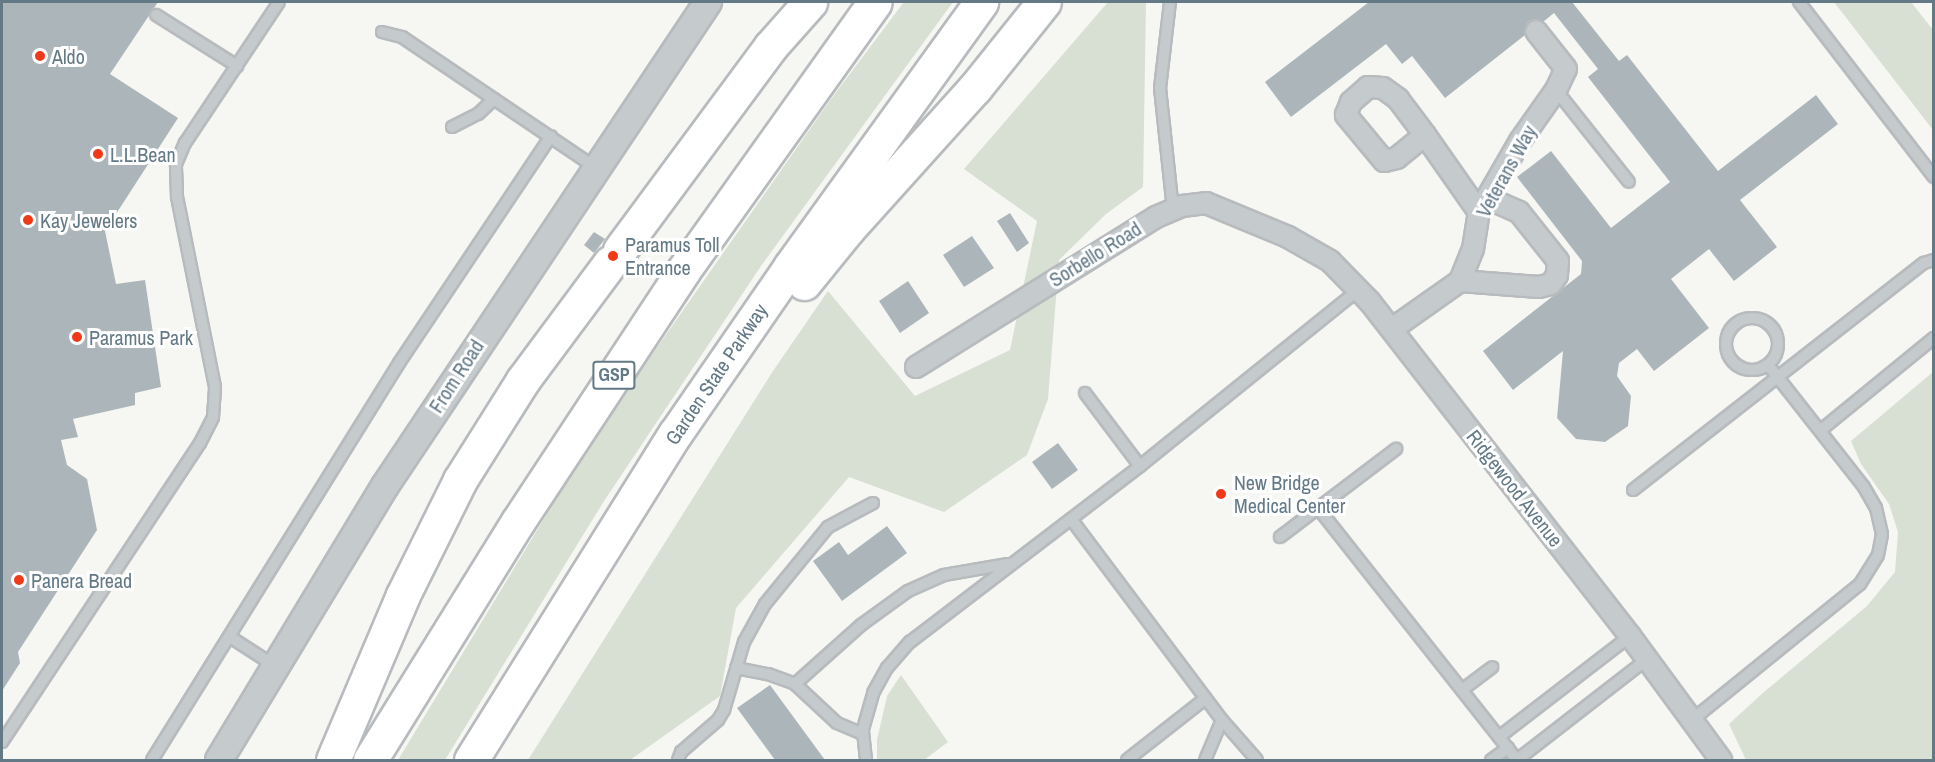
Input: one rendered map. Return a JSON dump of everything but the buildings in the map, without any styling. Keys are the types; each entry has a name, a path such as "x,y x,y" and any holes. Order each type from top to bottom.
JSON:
{"highway":[{"name":"GSP","path":"370,760 517,523 677,280 875,2"},
{"name":"Garden State Parkway","path":"471,760 622,517 731,351 981,2"},
{"path":"622,517 756,350 846,230 975,88 1044,2"},
{"path":"333,760 403,595 460,480 523,380 803,6"}],"street":[{"name":"From Road","path":"219,760 391,477 708,2"},
{"name":"Veterans Way","path":"1460,281 1473,249 1483,205 1520,141 1556,90 1566,69 1536,31"},
{"path":"1392,329 1460,281 1539,287 1551,284 1557,275 1558,261 1519,212 1483,205 1425,135"},
{"name":"Sorbello Road","path":"916,367 1156,217 1173,210 1206,203 1287,237"},
{"name":"Ridgewood Avenue","path":"1287,237 1330,261 1359,289 1630,636 1721,760"}],"lane":[{"path":"2,742 195,451 213,417 215,387 177,196 176,165 185,143 279,2"},
{"path":"1170,2 1160,88 1173,210"},
{"path":"1799,2 1934,177"},
{"path":"156,15 237,66"},
{"path":"382,32 402,37 596,168"},
{"path":"1556,90 1629,182"},
{"path":"452,127 478,114 494,99"},
{"path":"152,760 399,363 551,136"},
{"path":"1633,490 1924,263 1934,260"},
{"path":"866,760 863,734 873,693 887,668 910,642 1140,466 1359,289"},
{"path":"1755,318 1773,328 1778,348 1768,365 1749,370 1739,367 1731,360 1725,341 1736,323 1755,318"},
{"path":"1821,430 1934,338"},
{"path":"1692,720 1860,584 1878,555 1882,534 1876,508 1864,487 1768,365"},
{"path":"1085,393 1140,466"},
{"path":"1280,537 1396,449"},
{"path":"678,760 681,752 718,720 724,710 744,642 765,604 828,527 873,503"},
{"path":"1318,508 1517,760 1647,659"},
{"path":"1071,519 1222,720 1257,760"},
{"path":"795,684 861,625 908,591 944,575 1014,562"},
{"path":"1499,737 1630,636"},
{"path":"230,637 275,667"},
{"path":"1462,690 1492,667"},
{"path":"736,668 768,674 795,684 837,723 863,734"},
{"path":"1127,760 1206,698"},
{"path":"1205,760 1222,720"},
{"path":"1491,760 1508,748"}],"shaded area":[{"path":"904,2 953,2 761,266 604,501 445,760 398,760 588,446 831,99"},
{"path":"1108,2 1146,2 1143,187 1106,214 1059,260 1048,399 1027,455 944,512 849,477 736,608 720,696 630,760 528,760 773,371 828,291 915,396 1010,350 1037,221 964,169"},
{"path":"1834,2 1911,2 1933,30 1933,130"},
{"path":"1933,372 1933,760 1746,760 1729,724 1867,606 1895,572 1898,532 1889,504 1861,464 1851,441"},
{"path":"901,675 948,742 924,760 877,760 877,740 887,696"}],"place":[{"name":"Aldo","path":"40,56"},
{"name":"L.L.Bean","path":"98,154"},
{"name":"Kay Jewelers","path":"28,220"},
{"name":"Paramus Toll Entrance","path":"613,256"},
{"name":"Paramus Park","path":"77,337"},
{"name":"New Bridge Medical Center","path":"1221,494"},
{"name":"Panera Bread","path":"19,580"}]}
